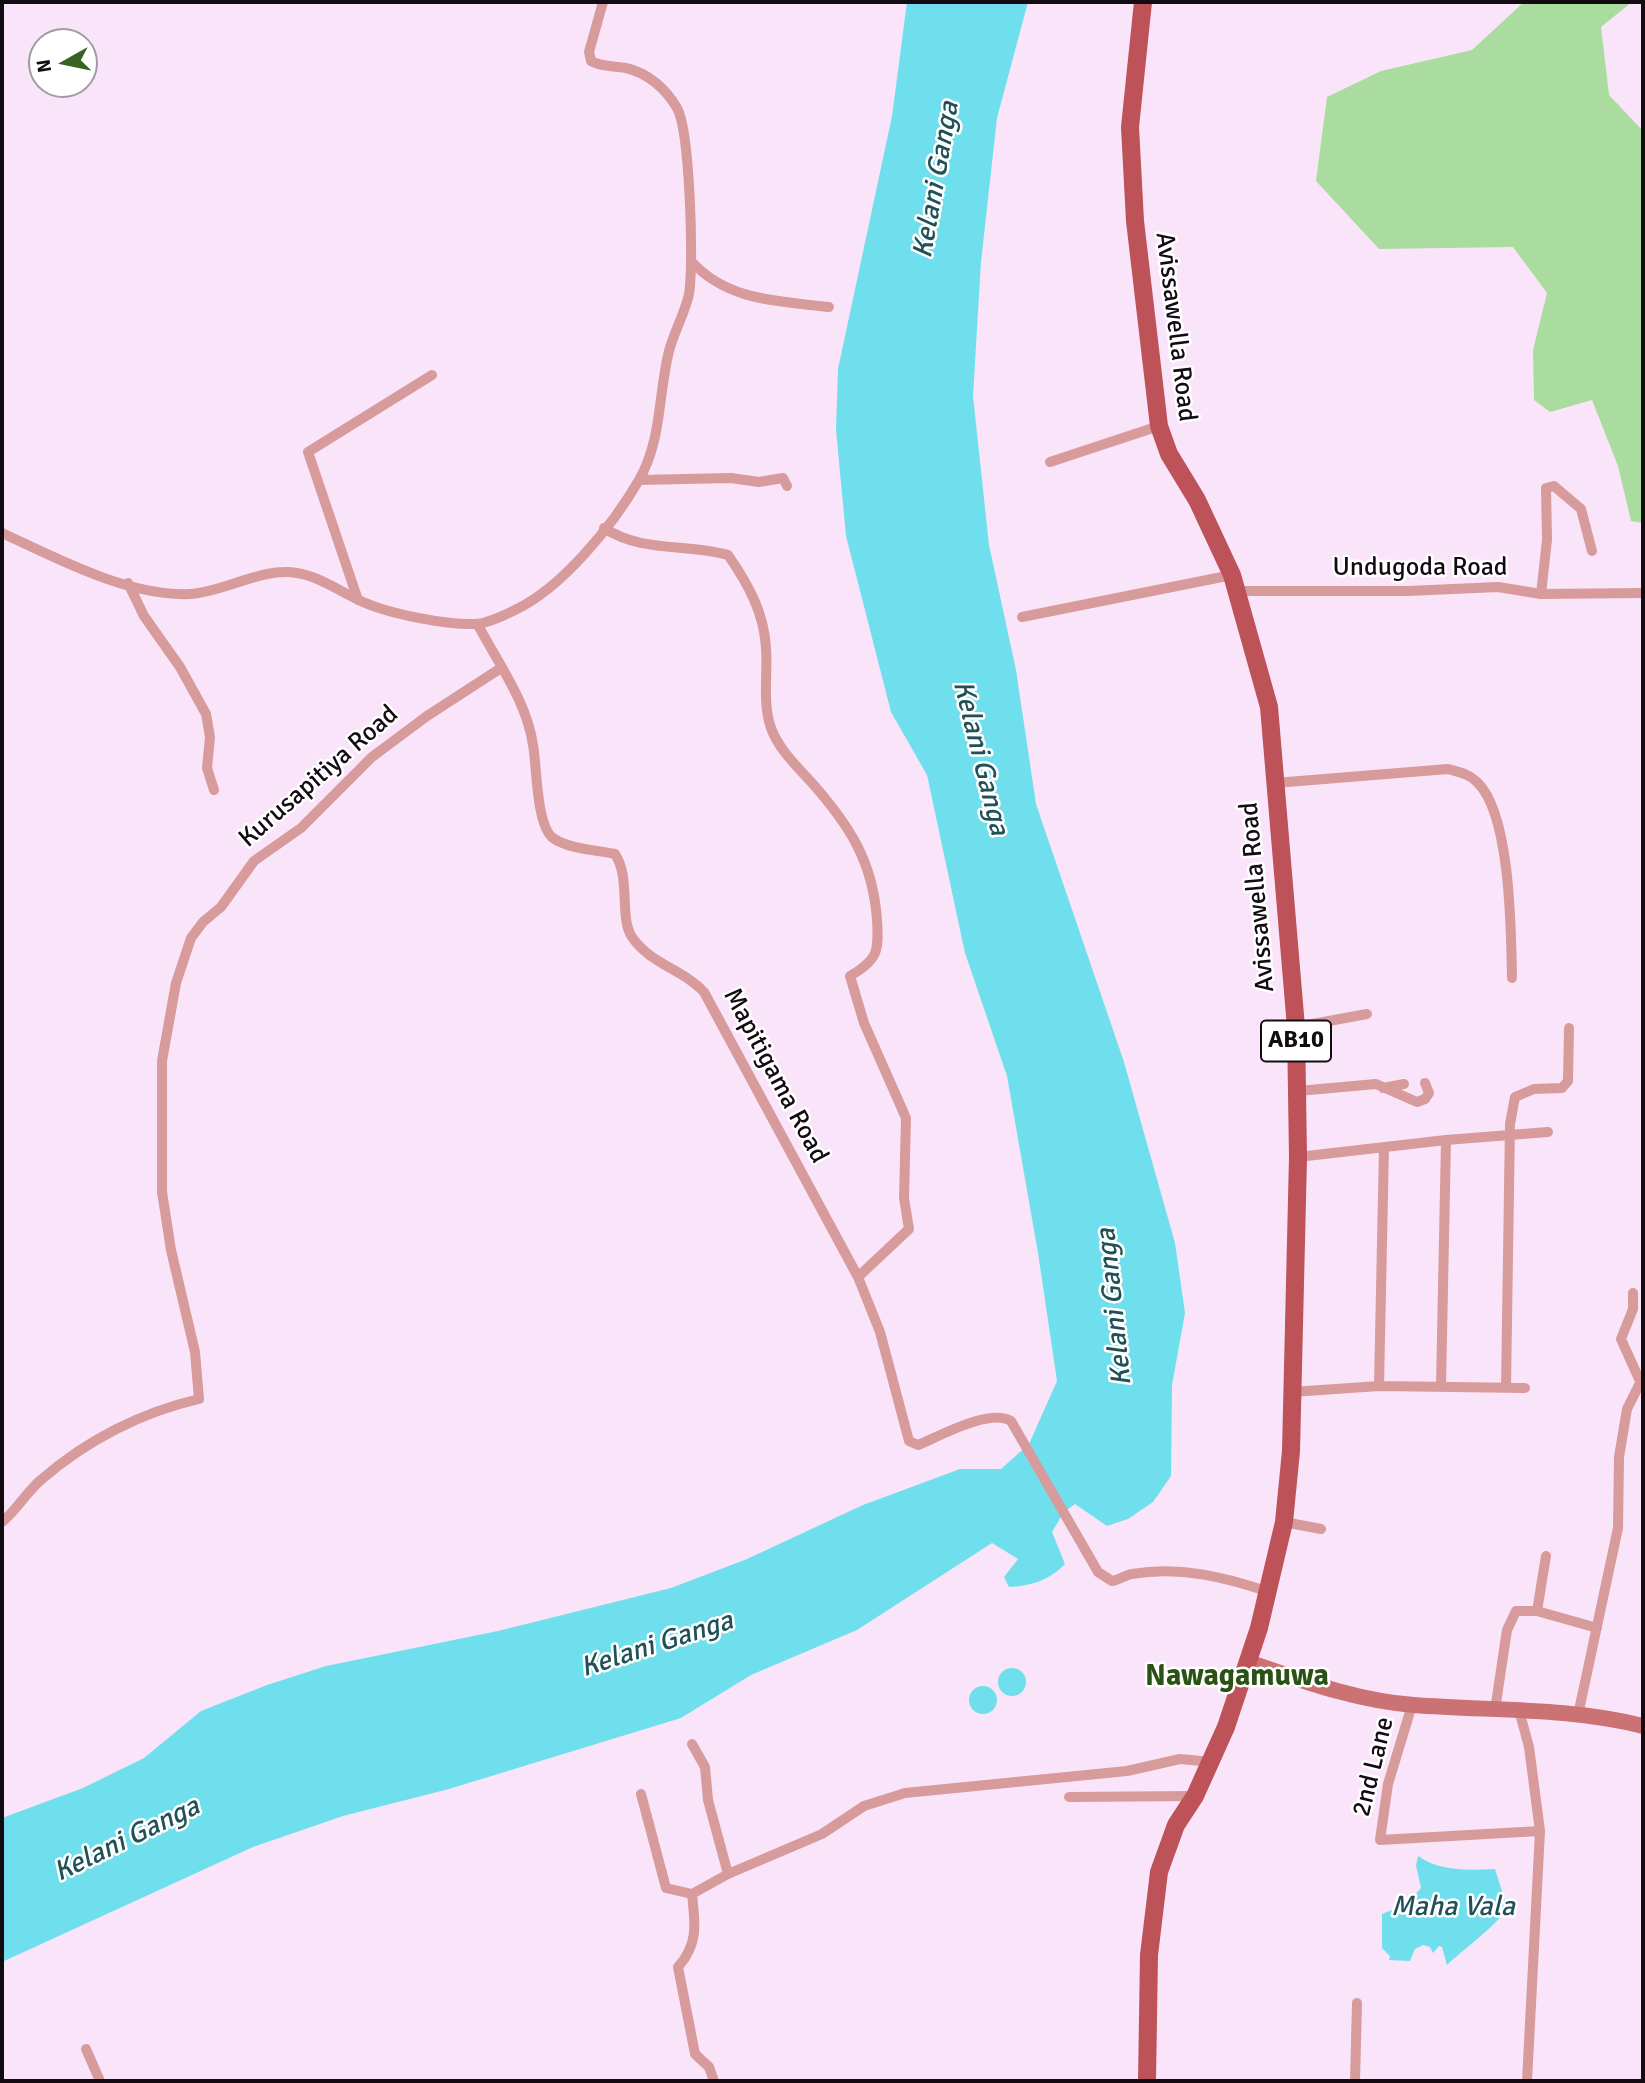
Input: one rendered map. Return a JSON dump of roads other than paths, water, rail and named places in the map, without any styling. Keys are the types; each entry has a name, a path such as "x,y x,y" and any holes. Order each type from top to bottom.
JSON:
{"main road":[{"name":"Avissawella Road","path":"1143,2 1130,127 1135,220 1159,426 1169,454 1197,500 1235,583 1269,706 1296,1027 1298,1091 1292,1392 1284,1522 1269,1592 1248,1662 1212,1762 1195,1796 1176,1825 1159,1872 1149,1955 1147,2081"}],"street":[{"path":"2,533 73,566 163,593 192,594 268,575 295,573 318,579 384,611 478,625 515,611 539,597 561,578 604,528 639,480 658,430 669,352 688,295 691,261 687,146 678,110 659,84 629,69 597,65 591,61 589,52 603,2"},
{"path":"691,261 707,279 728,289 761,300 829,307"},
{"path":"358,600 308,452 432,375"},
{"path":"1050,462 1159,426"},
{"path":"639,480 731,478 759,482 783,478 787,486"},
{"path":"1541,594 1547,540 1546,488 1554,486 1580,509 1592,551"},
{"path":"604,528 663,549 715,551 729,555 754,593 766,646 766,710 772,730 783,750 830,804 862,850 875,896 879,946 869,965 850,976 864,1023 906,1118 904,1198 909,1229 858,1277"},
{"path":"128,583 144,616 180,667 206,714 210,737 207,768 214,790"},
{"name":"Undugoda Road","path":"1022,617 1235,583 1408,591 1498,587 1541,594 1643,593"},
{"name":"Mapitigama Road","path":"478,625 525,712 543,823 552,837 565,843 615,853 622,864 630,935 649,956 694,981 704,992 858,1277 880,1332 909,1441 918,1445 990,1416 1011,1421 1098,1572 1112,1581 1129,1574 1175,1571 1204,1573 1269,1592"},
{"name":"Kurusapitiya Road","path":"2,1522 22,1504 39,1482 83,1448 132,1424 151,1411 199,1399 195,1352 162,1192 162,1061 176,983 191,938 203,922 221,907 254,861 301,828 373,757 427,716 501,668"},
{"path":"1275,783 1448,769 1466,774 1478,783 1488,796 1501,839 1511,909 1512,978"},
{"path":"1296,1027 1367,1014"},
{"path":"1506,1387 1511,1135 1515,1097 1534,1089 1562,1088 1568,1081 1569,1028"},
{"path":"1298,1091 1351,1084 1376,1084 1417,1102 1425,1099 1429,1093 1425,1083"},
{"path":"1384,1088 1404,1084"},
{"path":"1298,1157 1446,1140 1548,1132"},
{"path":"1441,1385 1446,1140"},
{"path":"1379,1386 1384,1147"},
{"path":"1578,1715 1618,1528 1619,1457 1627,1409 1641,1378 1621,1339 1633,1309 1633,1293"},
{"path":"1292,1392 1379,1386 1525,1388"},
{"path":"1284,1522 1321,1529"},
{"path":"1537,1611 1546,1556"},
{"path":"1495,1710 1507,1630 1516,1611 1537,1611 1597,1628"},
{"path":"1248,1662 1345,1692 1412,1705 1578,1715 1643,1726"},
{"name":"2nd Lane","path":"1412,1705 1388,1784 1380,1840 1540,1830"},
{"path":"1519,1710 1529,1747 1540,1830 1527,2081"},
{"path":"692,1744 705,1767 708,1800 728,1874"},
{"path":"641,1794 666,1888 692,1894 728,1874 822,1835 864,1806 905,1793 1127,1771 1180,1759 1212,1762"},
{"path":"1069,1797 1195,1796"},
{"path":"692,1894 696,1934 691,1952 678,1967 695,2054 709,2067 714,2081"},
{"path":"1355,2081 1357,2003"},
{"path":"86,2049 100,2081"}],"water":[{"name":"Kelani Ganga","path":"907,2 1028,2 997,118 981,262 973,396 989,545 1016,670 1036,804 1124,1062 1175,1243 1185,1313 1172,1385 1171,1476 1153,1502 1128,1519 1107,1526 1075,1504 1064,1512 1052,1532 1065,1564 1040,1581 1009,1587 1004,1577 1018,1559 992,1543 857,1630 751,1675 681,1718 449,1789 343,1816 253,1847 2,1962 2,1818 83,1788 144,1758 201,1711 267,1685 326,1666 498,1631 671,1588 747,1559 863,1505 960,1469 1001,1469 1029,1444 1057,1381 1007,1076 965,953 927,775 891,712 846,536 836,430 838,369 892,116"},
{"path":"1012,1668 1022,1672 1026,1682 1022,1692 1012,1696 1002,1692 998,1682 1002,1672"},
{"path":"983,1686 993,1690 997,1700 993,1710 983,1714 973,1710 969,1700 973,1690"},
{"name":"Maha Vala","path":"1418,1856 1445,1867 1465,1870 1495,1869 1507,1907 1490,1928 1447,1965 1442,1947 1439,1946 1433,1953 1430,1947 1423,1945 1415,1949 1410,1961 1389,1960 1390,1956 1382,1948 1382,1914 1407,1904 1421,1888 1416,1866"}],"district":[{"name":"Nawagamuwa","path":"1237,1677"}]}
